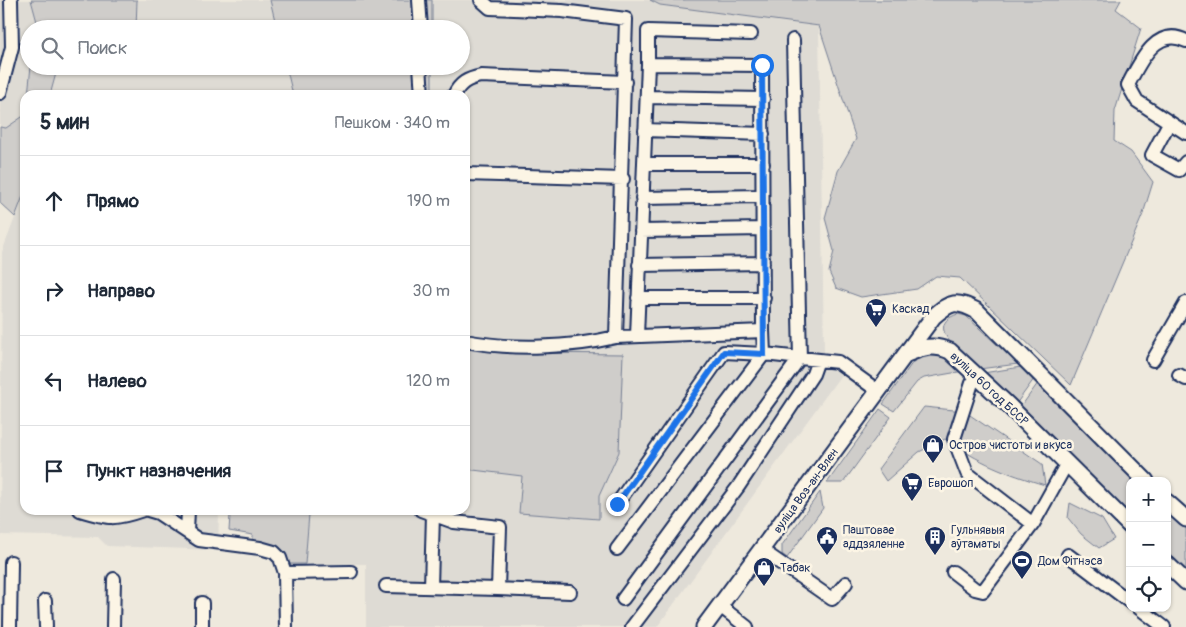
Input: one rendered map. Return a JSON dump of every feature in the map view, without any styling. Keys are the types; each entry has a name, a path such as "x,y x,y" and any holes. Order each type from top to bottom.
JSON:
{"main road":[{"path":"907,354 933,317 948,304 962,303 977,311 1142,477"},
{"name":"вуліца 60 год БССР","path":"907,354 930,346 938,346 950,351 1126,522"},
{"name":"вуліца Воз-ан-Влен","path":"704,627 907,354"},
{"path":"1171,506 1186,520"},
{"path":"1170,567 1186,582"}],"street":[{"path":"0,93 5,51 13,27 11,0"},
{"path":"419,0 420,20"},
{"path":"481,0 490,8 562,11 626,19 623,179 616,337"},
{"path":"637,336 648,31 751,34"},
{"path":"1186,41 1177,36 1165,37 1145,52 1128,85 1137,101 1186,133"},
{"path":"622,599 799,359 794,40"},
{"path":"617,549 764,354 762,65 648,64"},
{"path":"421,75 422,90"},
{"path":"456,90 459,85 471,78 481,76 625,82"},
{"path":"647,96 763,98"},
{"path":"1169,123 1152,155 1179,170 1186,162"},
{"path":"645,130 763,134"},
{"path":"644,164 763,164"},
{"path":"470,174 623,179"},
{"path":"642,198 762,196"},
{"path":"641,231 763,229"},
{"path":"639,266 764,263"},
{"path":"638,298 764,298"},
{"path":"1153,360 1186,303"},
{"path":"470,341 546,346 589,343 616,337 763,331"},
{"path":"617,504 724,352 764,354 838,362 878,391"},
{"path":"632,627 738,487 813,374 818,360"},
{"path":"972,383 954,439 967,473 1033,524"},
{"path":"954,572 975,589 983,591 1033,524 1067,463"},
{"path":"98,515 113,519 132,515"},
{"path":"161,515 199,540 260,548 274,552 280,558 285,573 286,627"},
{"path":"187,532 188,515"},
{"path":"427,515 431,587"},
{"path":"435,515 454,522 500,527 498,589"},
{"path":"762,551 832,599 846,583"},
{"path":"1068,555 1126,599"},
{"path":"10,627 11,562"},
{"path":"285,573 351,572"},
{"path":"113,627 114,579"},
{"path":"386,586 570,592"},
{"path":"46,601 46,627"},
{"path":"202,603 202,627"},
{"path":"720,606 747,627"},
{"path":"1143,612 1164,627"}],"shaded area":[{"path":"0,0 31,0 36,20 20,20 20,75 30,75 29,90 20,90 20,118 6,128 0,127"},
{"path":"31,0 137,0 136,20 36,20"},
{"path":"137,0 270,0 275,20 136,20"},
{"path":"270,0 432,0 432,20 275,20"},
{"path":"432,0 650,0 660,5 819,26 824,352 827,364 841,375 657,627 366,627 366,564 305,564 309,515 470,515 470,470 522,476 519,512 599,519 599,496 619,452 531,353 470,349 470,90 432,90 432,75 470,75 470,20 432,20"},
{"path":"650,0 1121,0 1116,9 1141,28 1115,111 1114,141 1131,152 1153,182 1143,214 1071,385 960,278 936,276 917,289 861,297 836,288 829,272 834,251 825,218 838,171 856,139 819,26 660,5"},
{"path":"30,75 56,75 51,90 29,90"},
{"path":"56,75 288,75 292,90 51,90"},
{"path":"288,75 432,75 432,90 292,90"},
{"path":"20,118 20,204 15,217 0,203 0,127 6,128"},
{"path":"20,204 20,515 219,515 218,550 107,546 98,537 0,535 2,252"},
{"path":"958,314 966,316 1018,364 979,369 956,349 945,333 944,326 948,319"},
{"path":"470,349 531,353 623,354 619,452 599,496 599,519 519,513 522,476 470,470"},
{"path":"928,351 946,355 964,371 924,378 917,382 894,411 883,404 913,362"},
{"path":"1021,367 1034,379 1016,404 983,373"},
{"path":"1038,383 1134,477 1126,477 1126,513 1020,408"},
{"path":"924,407 964,411 1042,464 1045,485 993,466 970,455 945,439 919,452 886,481 878,469"},
{"path":"880,409 891,417 843,483 827,483"},
{"path":"820,492 823,508 787,558 782,554 782,545"},
{"path":"1070,503 1102,519 1114,539 1099,548 1081,534 1068,518"},
{"path":"230,515 309,515 305,564 289,564 283,554 275,547 253,540 253,535 229,531"},
{"path":"1171,515 1186,528 1186,572 1171,559"}],"place":[{"name":"Каскад","path":"876,328"},
{"name":"Остров чистоты и вкуса","path":"933,464"},
{"name":"Еврошоп","path":"912,502"},
{"name":"Паштовае аддзяленне","path":"827,556"},
{"name":"Гульнявыя аўтаматы","path":"935,556"},
{"name":"Дом Фітнэса","path":"1022,580"},
{"name":"Табак","path":"764,587"}],"route":[{"path":"617,504 724,352 764,354 762,65"}]}
